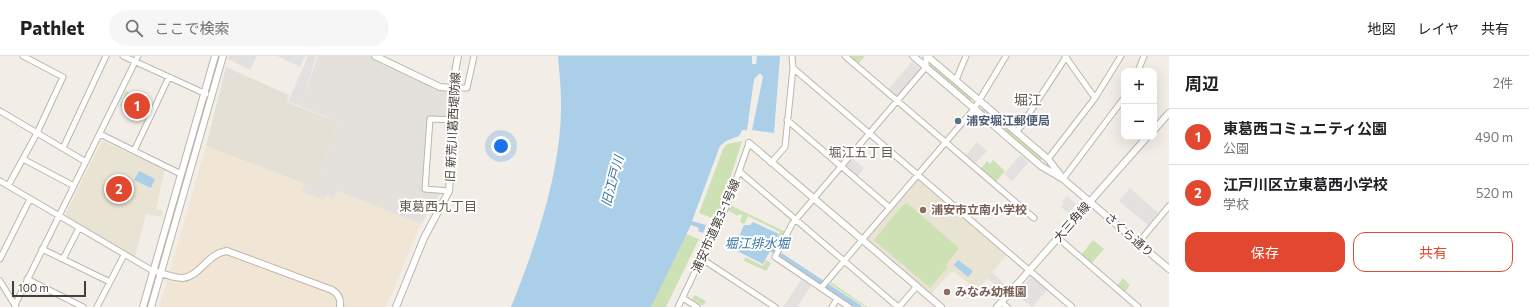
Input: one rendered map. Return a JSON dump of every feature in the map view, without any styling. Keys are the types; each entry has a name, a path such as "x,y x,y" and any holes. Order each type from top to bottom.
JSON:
{"street":[{"path":"8,186 37,133 64,77 23,56"},
{"path":"63,148 106,56"},
{"path":"124,56 212,96"},
{"path":"15,306 138,56"},
{"path":"142,307 215,56"},
{"path":"151,307 223,56"},
{"path":"375,56 440,87 452,88 467,88 474,56"},
{"name":"旧 新荒川葛西堤防線","path":"396,307 424,238 449,191 456,96 452,88 458,56"},
{"path":"771,162 785,147 793,68 792,56"},
{"path":"845,56 1034,218"},
{"path":"913,56 1041,166 1063,179"},
{"path":"849,307 775,257 796,220 926,68 927,56"},
{"path":"927,56 1048,159 1063,179"},
{"path":"956,80 966,56"},
{"path":"821,288 974,109 1006,56"},
{"path":"1048,159 1095,98 1121,56"},
{"path":"1139,68 1144,56"},
{"path":"1017,132 1066,57 1095,98"},
{"path":"793,68 1072,307"},
{"path":"134,151 169,77"},
{"path":"1063,179 1121,102"},
{"path":"0,111 86,162"},
{"path":"1157,127 1169,113"},
{"path":"449,191 425,189 430,119 455,120"},
{"path":"787,120 890,208"},
{"path":"100,134 181,174"},
{"name":"大三角線","path":"999,304 1144,140"},
{"path":"749,143 941,307"},
{"name":"浦安市道第3-1号線","path":"678,307 728,203 749,143"},
{"path":"23,159 74,186"},
{"path":"740,172 898,307 917,286"},
{"name":"さくら通り","path":"1063,179 1169,269"},
{"path":"0,181 153,271 178,277 186,277 219,252 227,251 332,290 339,296 341,301 340,307"},
{"path":"0,259 30,199"},
{"path":"1138,243 1169,206"},
{"path":"64,259 79,228"},
{"path":"1058,238 1138,307"},
{"path":"42,249 110,282"},
{"path":"98,307 124,254"},
{"path":"702,259 775,307"},
{"path":"27,279 83,307"},
{"path":"0,281 15,306"},
{"path":"683,298 697,307"},
{"path":"832,307 837,299"},
{"path":"999,304 1007,307"}],"shaded area":[{"path":"229,56 257,56 250,70 228,59"},
{"path":"277,56 305,56 300,67"},
{"path":"308,56 316,56 301,106 288,102"},
{"path":"318,56 368,56 438,89 452,94 451,119 427,118 422,192 441,193 421,224 337,191 334,198 327,195 324,200 302,192 306,180 317,184 338,122 300,106"},
{"path":"912,62 922,70 898,98 888,89"},
{"path":"226,67 289,95 287,102 338,122 317,184 306,181 305,184 206,146"},
{"path":"102,141 165,169 156,209 163,211 161,217 146,214 135,257 65,215"},
{"path":"977,142 987,151 974,164 965,156"},
{"path":"206,146 305,184 302,192 324,200 326,195 337,191 421,224 386,307 159,307"},
{"path":"1020,155 1029,162 1012,181 1004,174"},
{"path":"852,158 864,168 857,177 844,167"},
{"name":"浦安市立南小学校","path":"917,181 919,181 1006,255 977,291 955,272 950,273 931,294 867,239"},
{"path":"1130,188 1158,213 1148,225 1119,201"},
{"path":"1067,196 1076,204 1068,213 1061,207 1064,204 1062,202"},
{"path":"992,272 1004,284 999,289 987,278"},
{"path":"1031,277 1047,290 1032,307 1016,295"},
{"path":"801,280 811,286 797,307 783,307"}],"green space":[{"path":"849,56 865,56 858,64"},
{"path":"932,64 972,98 970,101 929,66"},
{"path":"126,91 154,105 146,119 120,106"},
{"path":"985,108 1043,158 1039,162 981,110"},
{"path":"742,141 717,220 699,213 723,149 727,144"},
{"path":"993,160 1005,171 995,183 980,170 987,161 990,164"},
{"path":"907,203 959,248 946,265 948,267 930,288 874,240 902,206"},
{"path":"730,205 786,232 778,248 774,246 780,232 748,216 744,224 740,222 742,215 739,214 738,216 727,210"},
{"path":"686,234 699,239 666,307 649,307"},
{"path":"1093,240 1104,249 1091,264 1081,255"},
{"path":"745,257 763,266 766,260 771,263 766,271 744,261"},
{"path":"1123,278 1130,285 1125,292 1117,286"},
{"path":"831,282 867,307 830,284"},
{"path":"695,295 706,301 704,305 701,305 692,299"}],"water":[{"name":"旧江戸川","path":"558,56 752,56 752,64 756,64 757,56 780,56 774,133 752,130 763,77 760,73 754,79 747,130 742,130 739,136 726,141 720,146 692,221 706,225 703,233 698,231 699,228 691,225 651,307 511,307 538,233 546,206 557,154 560,128 561,96"},
{"path":"139,171 155,179 151,188 134,180"},
{"name":"堀江排水堀","path":"753,222 779,234 763,264 737,251 738,248 735,247 737,244 740,245 741,242 738,239 744,225 750,225"},
{"path":"958,260 973,271 968,277 954,265"}],"waterway":[{"path":"771,249 859,307"}],"place":[{"name":"東葛西コミュニティ公園","path":"137,106"},
{"name":"浦安堀江郵便局","path":"958,121"},
{"name":"江戸川区立東葛西小学校","path":"119,189"},
{"name":"浦安市立南小学校","path":"923,210"},
{"name":"みなみ幼稚園","path":"947,292"}],"district":[{"name":"堀江","path":"1028,100"},
{"name":"堀江五丁目","path":"861,152"},
{"name":"東葛西九丁目","path":"438,206"}]}
